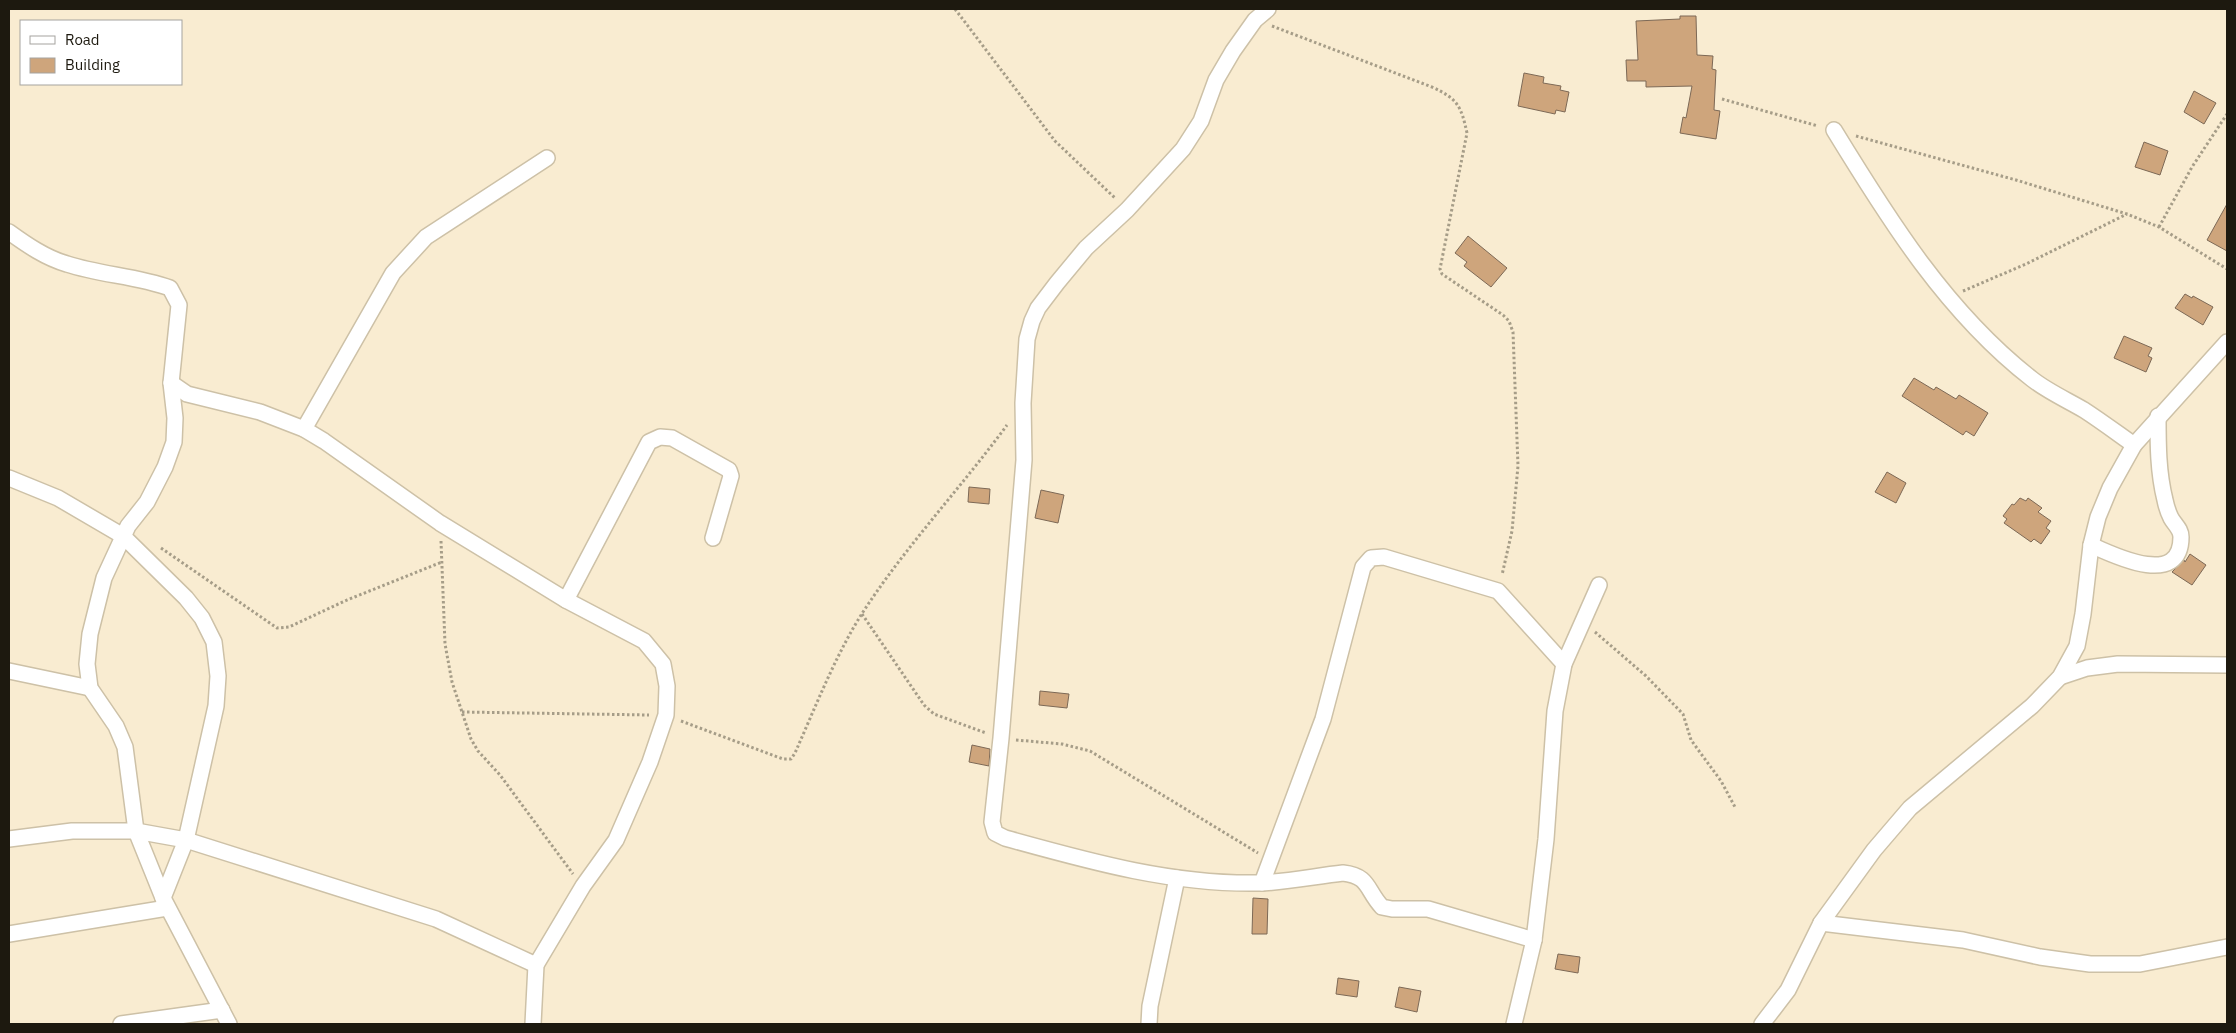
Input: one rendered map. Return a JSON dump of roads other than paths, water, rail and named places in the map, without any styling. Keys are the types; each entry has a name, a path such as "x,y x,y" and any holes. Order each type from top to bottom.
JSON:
{"street":[{"path":"1268,9 1255,20 1233,51 1216,80 1201,121 1183,149 1127,210 1086,248 1056,283 1034,315 1027,340 1023,403 1024,460 1001,738 992,822 995,833 1005,838 1110,867 1177,878 1228,883 1262,883 1343,873 1354,874 1363,879 1382,907 1392,909 1428,909 1534,940"},
{"path":"1834,130 1888,218 1949,298 1993,344 2032,380 2084,411 2134,445"},
{"path":"304,429 393,273 410,252 426,237 547,158"},
{"path":"9,232 44,255 67,264 153,282 170,288 178,305 172,383 175,418 174,442 165,467 147,502 123,536 104,578 90,634 87,664 90,688 116,726 125,747 136,831 165,903 229,1024"},
{"path":"1762,1024 1788,990 1821,923 1874,850 1910,808 2032,706 2060,677 2077,646 2083,614 2091,545 2098,517 2110,488 2134,445 2158,416 2227,342"},
{"path":"172,383 187,394 260,412 304,429 324,441 440,523 566,600 644,641 663,664 667,686 666,715 650,762 616,840 583,886 536,965 532,1024"},
{"path":"2091,545 2120,558 2154,566 2166,564 2176,556 2181,536 2178,527 2171,518 2163,493 2158,444 2158,416"},
{"path":"566,600 649,442 660,437 672,438 729,470 731,476 713,538"},
{"path":"9,478 58,498 123,536 186,598 202,618 214,642 218,676 216,706 186,840 165,903"},
{"path":"1262,883 1272,861 1323,718 1363,567 1371,558 1384,557 1498,592 1564,664"},
{"path":"1514,1024 1534,940 1546,839 1555,711 1564,664 1599,585"},
{"path":"2060,677 2087,668 2118,664 2227,665"},
{"path":"9,671 90,688"},
{"path":"9,839 72,831 136,831 186,840 436,919 536,965"},
{"path":"1149,1024 1150,1006 1177,878"},
{"path":"9,934 165,903"},
{"path":"1821,923 1963,940 2040,957 2090,964 2140,964 2227,947"},
{"path":"120,1024 222,1010"}]}
